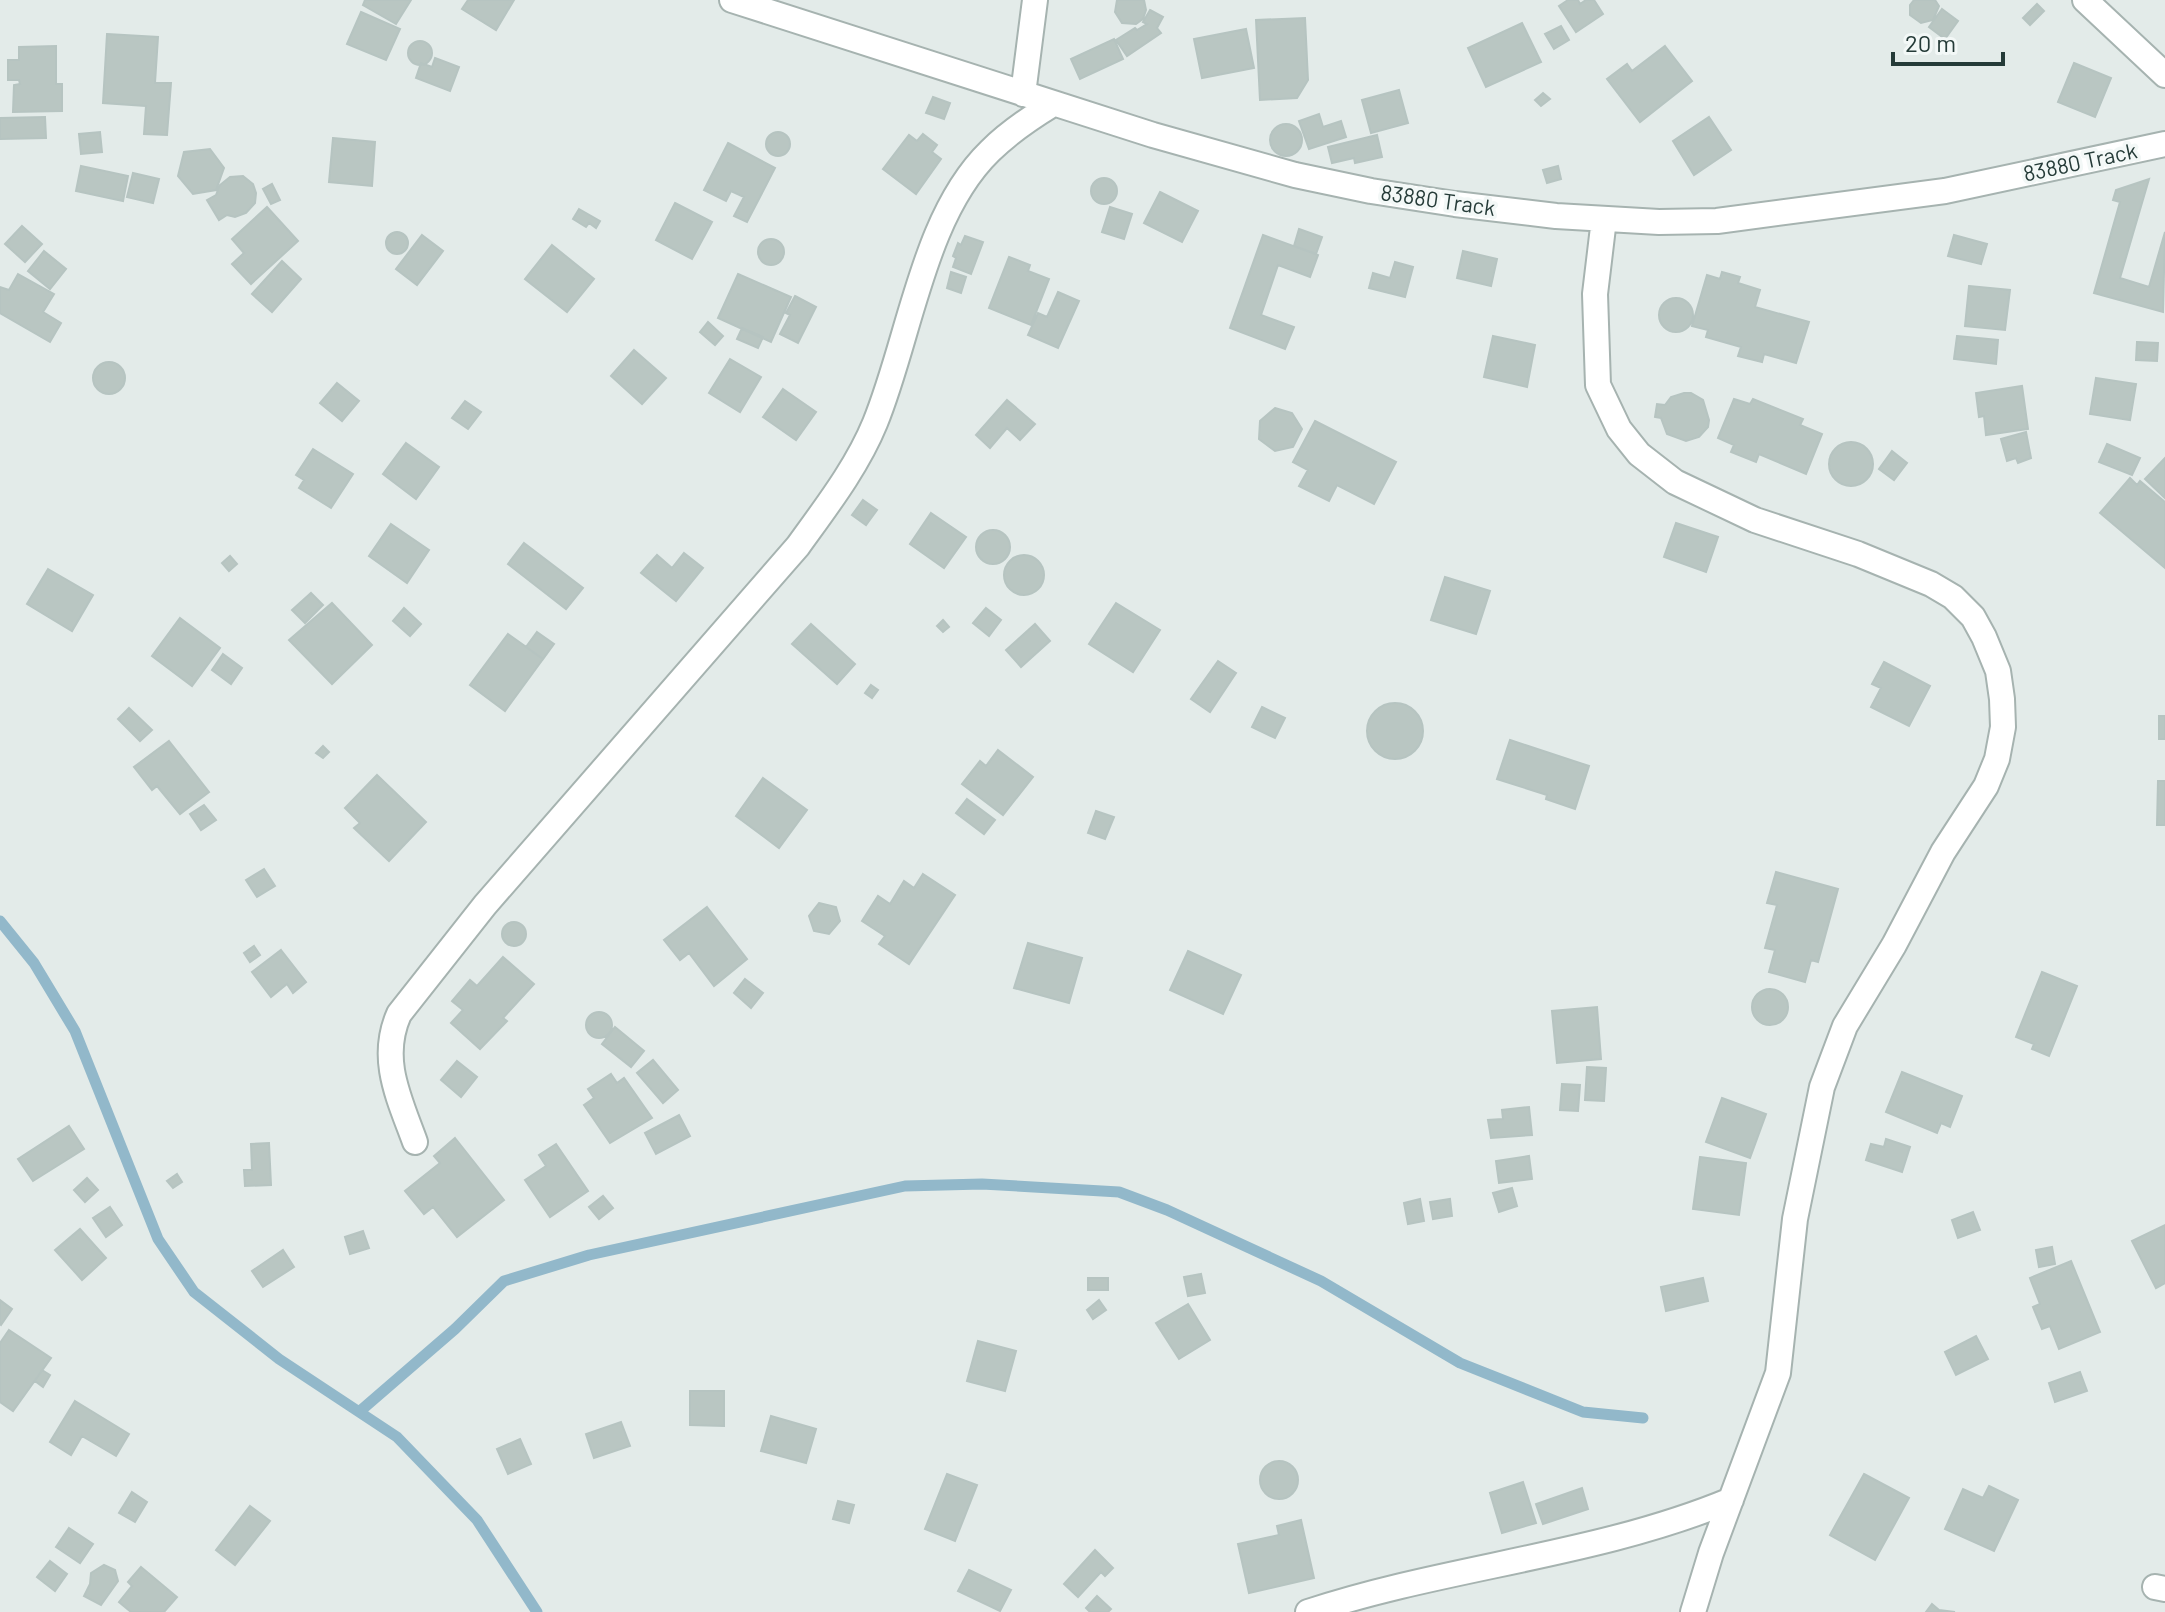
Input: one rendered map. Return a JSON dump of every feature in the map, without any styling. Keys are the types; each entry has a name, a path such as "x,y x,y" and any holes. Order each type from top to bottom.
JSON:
{"street":[{"name":"83880 Track","path":"732,0 1053,104 1295,175 1455,204 1604,219 1717,221 1882,200 1945,191 2165,144"},
{"path":"1023,94 1035,0"},
{"path":"2085,0 2165,75"},
{"path":"415,1142 392,1071 390,1034 399,1014 515,870 652,717 798,546 840,487 875,424 934,244 956,195 988,153 1021,123 1053,104"},
{"path":"1604,219 1595,294 1598,385 1619,429 1639,454 1675,482 1755,520 1858,554 1931,584 1953,597 1973,617 1984,637 1998,671 2002,699 2003,727 1997,759 1986,786 1943,852 1894,945 1845,1026 1822,1087 1795,1219 1778,1373 1693,1612"},
{"path":"1308,1612 1422,1581 1631,1536 1731,1500"}],"building":[{"path":"365,0 411,0 396,24 363,5"},
{"path":"468,0 514,0 496,30 462,9"},
{"path":"1117,0 1144,0 1146,10 1143,19 1136,24 1122,23 1115,12"},
{"path":"1568,0 1578,0 1580,4 1594,0 1603,14 1576,32 1559,6"},
{"path":"1914,0 1935,0 1939,6 1933,20 1921,23 1910,15 1910,5"},
{"path":"2037,4 2044,11 2030,25 2023,18"},
{"path":"1942,9 1958,21 1945,39 1929,27"},
{"path":"1150,10 1163,17 1157,28 1161,33 1127,56 1116,40 1147,24 1143,22"},
{"path":"361,12 400,29 386,60 347,44"},
{"path":"1305,18 1308,80 1297,98 1260,100 1256,20"},
{"path":"1522,23 1541,62 1486,87 1468,48"},
{"path":"1561,26 1569,40 1554,49 1545,34"},
{"path":"1246,29 1254,68 1202,78 1194,39"},
{"path":"107,34 158,37 155,83 171,83 167,135 144,134 146,106 103,103"},
{"path":"1114,39 1123,59 1080,79 1071,59"},
{"path":"420,41 429,44 432,53 429,62 420,65 411,62 408,53 411,44"},
{"path":"56,46 56,84 62,84 62,111 13,112 14,85 20,84 19,80 8,80 8,60 19,60 19,47"},
{"path":"1665,46 1692,81 1640,122 1607,79 1627,64 1632,71"},
{"path":"435,58 459,67 450,91 416,78 421,63 432,67"},
{"path":"2074,63 2111,78 2095,117 2058,102"},
{"path":"1399,90 1408,123 1371,133 1362,100"},
{"path":"1543,93 1550,99 1541,106 1535,100"},
{"path":"933,97 950,103 944,119 926,113"},
{"path":"1319,114 1323,127 1341,121 1346,137 1309,149 1299,121"},
{"path":"45,117 46,138 0,139 0,118"},
{"path":"1709,117 1731,150 1694,175 1673,141"},
{"path":"1286,124 1297,129 1302,140 1297,151 1286,156 1275,151 1270,140 1275,129"},
{"path":"100,132 102,152 81,154 79,134"},
{"path":"778,132 786,136 790,144 786,152 778,156 770,152 766,144 770,136"},
{"path":"923,134 937,145 932,152 941,159 916,194 883,169 909,135 917,141"},
{"path":"1377,135 1382,157 1355,163 1354,158 1332,163 1328,147"},
{"path":"333,138 375,142 372,186 329,182"},
{"path":"728,143 775,168 747,222 734,216 744,197 731,191 726,201 704,190"},
{"path":"210,149 224,168 216,190 193,194 178,176 184,152"},
{"path":"81,166 128,176 123,201 76,191"},
{"path":"1558,166 1561,179 1547,183 1543,170"},
{"path":"133,173 159,179 153,203 127,197"},
{"path":"243,176 253,184 255,203 246,213 235,217 227,215 219,220 207,200 216,195 220,185 230,177"},
{"path":"1104,178 1113,182 1117,191 1113,200 1104,204 1095,200 1091,191 1095,182"},
{"path":"2149,179 2120,278 2149,287 2165,232 2163,312 2094,293 2120,202 2113,200 2116,190"},
{"path":"272,184 280,200 271,204 263,189"},
{"path":"1160,192 1198,211 1182,242 1144,223"},
{"path":"675,203 712,222 692,259 656,240"},
{"path":"267,207 298,241 251,284 232,264 244,253 232,239"},
{"path":"1110,207 1132,214 1124,239 1102,232"},
{"path":"579,209 600,221 596,228 589,223 586,227 573,219"},
{"path":"22,226 42,244 25,262 5,244"},
{"path":"1299,229 1322,237 1316,254 1294,246"},
{"path":"397,232 405,235 408,243 405,251 397,254 389,251 386,243 389,235"},
{"path":"422,235 443,251 417,285 396,269"},
{"path":"1263,235 1318,255 1310,277 1278,265 1261,315 1294,327 1285,349 1230,328"},
{"path":"1954,235 1987,244 1981,264 1948,256"},
{"path":"965,236 983,242 971,274 953,267 958,243 961,245"},
{"path":"771,239 780,243 784,252 780,261 771,265 762,261 758,252 762,243"},
{"path":"552,245 594,279 567,312 525,279"},
{"path":"44,251 66,269 50,289 28,271"},
{"path":"1463,251 1497,259 1491,286 1457,278"},
{"path":"1009,257 1030,265 1028,271 1049,279 1031,325 989,308"},
{"path":"282,261 301,279 272,312 252,294"},
{"path":"1395,262 1413,267 1405,297 1369,288 1373,273 1390,278"},
{"path":"951,272 966,277 961,293 947,288"},
{"path":"1722,272 1740,277 1738,283 1760,290 1755,307 1809,322 1796,363 1764,354 1762,362 1738,356 1741,347 1706,337 1708,330 1692,326 1707,275 1720,279"},
{"path":"18,274 54,294 43,312 61,323 50,342 0,313 0,287 9,290"},
{"path":"738,274 791,297 771,342 718,318"},
{"path":"1969,286 2010,290 2005,330 1965,326"},
{"path":"1058,292 1079,301 1058,348 1028,335 1038,313 1047,317"},
{"path":"795,296 816,307 798,343 780,334"},
{"path":"1676,298 1688,303 1693,315 1688,327 1676,332 1664,327 1659,315 1664,303"},
{"path":"708,322 723,336 715,345 700,332"},
{"path":"742,328 763,337 758,348 737,339"},
{"path":"1493,336 1535,345 1527,387 1484,377"},
{"path":"1957,336 1998,340 1996,364 1954,359"},
{"path":"2137,342 2158,343 2157,361 2136,360"},
{"path":"634,350 666,378 642,404 611,376"},
{"path":"730,359 761,377 740,412 709,393"},
{"path":"109,362 120,367 125,378 120,389 109,394 98,389 93,378 98,367"},
{"path":"2096,378 2136,384 2130,420 2090,414"},
{"path":"337,383 359,401 342,421 320,403"},
{"path":"2022,386 2028,429 1986,435 1984,416 1979,417 1976,393"},
{"path":"783,389 816,412 796,440 763,417"},
{"path":"1691,393 1703,400 1709,420 1708,427 1699,437 1686,441 1667,434 1661,418 1655,417 1657,404 1665,405 1671,397"},
{"path":"1734,399 1750,404 1753,399 1803,419 1800,425 1822,434 1806,474 1759,454 1756,462 1731,452 1734,445 1718,438"},
{"path":"1007,400 1035,424 1020,440 1007,428 990,448 976,435"},
{"path":"465,401 481,412 468,429 452,418"},
{"path":"1275,408 1292,413 1302,429 1293,447 1275,451 1259,439 1260,421"},
{"path":"1315,421 1396,462 1374,504 1337,485 1329,501 1299,486 1308,470 1293,462"},
{"path":"2026,432 2031,458 2018,463 2016,458 2007,461 2001,439"},
{"path":"1851,442 1867,448 1873,464 1867,480 1851,486 1835,480 1829,464 1835,448"},
{"path":"406,443 439,467 416,499 383,474"},
{"path":"2107,444 2140,458 2132,475 2099,462"},
{"path":"313,449 353,474 331,508 299,488 304,480 296,475"},
{"path":"1892,451 1907,463 1894,480 1879,469"},
{"path":"2165,458 2165,498 2145,479"},
{"path":"2130,478 2137,485 2140,481 2165,502 2165,568 2100,513"},
{"path":"863,500 877,510 866,525 852,515"},
{"path":"931,513 966,537 944,568 910,544"},
{"path":"1676,523 1718,537 1706,572 1664,557"},
{"path":"391,524 429,550 407,583 369,556"},
{"path":"993,530 1005,535 1010,547 1005,559 993,564 981,559 976,547 981,535"},
{"path":"524,543 583,588 566,609 508,564"},
{"path":"684,553 703,568 676,601 641,573 657,555 672,568"},
{"path":"1024,555 1038,561 1044,575 1038,589 1024,595 1010,589 1004,575 1010,561"},
{"path":"230,556 237,564 229,571 222,563"},
{"path":"48,569 93,595 72,631 27,604"},
{"path":"1445,577 1490,591 1476,634 1431,620"},
{"path":"311,593 323,605 305,623 292,610"},
{"path":"332,603 372,645 332,684 289,640"},
{"path":"1116,603 1160,630 1133,672 1089,644"},
{"path":"404,608 421,624 410,636 393,621"},
{"path":"986,608 1001,620 989,636 973,623"},
{"path":"180,618 220,648 192,686 152,656"},
{"path":"943,620 949,627 943,632 937,626"},
{"path":"811,624 855,664 837,684 792,644"},
{"path":"1035,624 1050,641 1021,667 1006,650"},
{"path":"537,632 554,644 543,659 526,647"},
{"path":"508,634 543,659 505,711 470,685"},
{"path":"223,654 242,668 231,684 212,670"},
{"path":"1218,661 1236,673 1210,712 1191,699"},
{"path":"1884,662 1930,686 1909,726 1871,707 1881,688 1872,684"},
{"path":"871,685 878,690 872,698 865,693"},
{"path":"1395,703 1415,711 1423,731 1415,751 1395,759 1375,751 1367,731 1375,711"},
{"path":"1262,707 1285,718 1275,738 1252,727"},
{"path":"129,708 152,730 140,741 118,719"},
{"path":"2159,716 2165,716 2165,739 2159,739"},
{"path":"1510,740 1589,766 1575,809 1546,799 1547,795 1497,779"},
{"path":"169,741 209,792 180,814 157,786 152,790 134,767"},
{"path":"323,746 329,752 323,758 316,753"},
{"path":"998,750 1033,777 1003,815 962,784 980,761 986,766"},
{"path":"377,775 426,822 389,861 354,828 360,823 345,808"},
{"path":"763,778 807,810 779,848 736,816"},
{"path":"2158,781 2165,781 2165,825 2157,825"},
{"path":"967,799 995,820 984,834 956,813"},
{"path":"204,805 216,820 201,830 190,814"},
{"path":"1096,811 1114,817 1105,839 1088,833"},
{"path":"264,869 275,886 257,897 246,880"},
{"path":"1776,872 1838,889 1818,962 1811,960 1805,982 1769,972 1775,950 1765,948 1777,905 1767,903"},
{"path":"923,874 955,895 909,964 879,944 885,936 862,921 878,896 890,904 904,881 914,888"},
{"path":"819,903 836,907 840,921 829,934 814,931 809,916"},
{"path":"707,907 747,959 714,986 689,953 680,960 664,940"},
{"path":"514,922 523,925 526,934 523,943 514,946 505,943 502,934 505,925"},
{"path":"1028,943 1082,958 1069,1003 1014,988"},
{"path":"254,946 260,955 250,962 244,953"},
{"path":"281,950 306,982 293,993 287,984 271,997 252,972"},
{"path":"1188,951 1241,975 1223,1014 1170,990"},
{"path":"503,957 534,984 503,1018 507,1021 480,1049 451,1023 463,1010 452,1001 470,980 477,986"},
{"path":"2042,972 2077,986 2049,1056 2032,1049 2034,1044 2016,1037"},
{"path":"745,979 763,993 751,1008 734,993"},
{"path":"1770,989 1783,994 1788,1007 1783,1020 1770,1025 1757,1020 1752,1007 1757,994"},
{"path":"1597,1007 1601,1059 1557,1063 1552,1011"},
{"path":"599,1012 608,1016 612,1025 608,1034 599,1038 590,1034 586,1025 590,1016"},
{"path":"615,1027 644,1051 631,1067 602,1044"},
{"path":"653,1060 678,1090 663,1103 637,1073"},
{"path":"457,1061 477,1077 461,1097 441,1080"},
{"path":"1587,1067 1606,1068 1604,1101 1585,1100"},
{"path":"1902,1072 1962,1096 1950,1127 1941,1123 1937,1133 1886,1112"},
{"path":"611,1074 617,1083 624,1078 652,1118 610,1143 584,1105 594,1098 588,1089"},
{"path":"1562,1084 1580,1085 1578,1111 1560,1110"},
{"path":"1722,1098 1766,1114 1750,1158 1706,1142"},
{"path":"1529,1107 1532,1135 1491,1138 1488,1120 1503,1119 1502,1110"},
{"path":"679,1115 690,1136 656,1154 645,1133"},
{"path":"69,1126 84,1149 33,1181 18,1159"},
{"path":"455,1138 504,1200 457,1237 433,1207 424,1214 405,1191 440,1163 434,1156"},
{"path":"1886,1139 1910,1147 1902,1172 1866,1160 1871,1144 1884,1147"},
{"path":"269,1143 271,1185 245,1186 244,1170 252,1170 251,1144"},
{"path":"556,1144 588,1191 550,1217 525,1180 546,1166 539,1155"},
{"path":"1529,1156 1532,1179 1499,1183 1496,1161"},
{"path":"1700,1157 1746,1163 1739,1215 1693,1209"},
{"path":"177,1174 182,1182 173,1188 167,1181"},
{"path":"87,1178 98,1190 85,1202 74,1190"},
{"path":"1512,1188 1517,1206 1499,1212 1493,1193"},
{"path":"603,1196 613,1208 599,1219 589,1207"},
{"path":"1420,1199 1424,1221 1408,1224 1404,1203"},
{"path":"1450,1199 1452,1216 1433,1219 1430,1202"},
{"path":"110,1207 122,1225 106,1237 93,1218"},
{"path":"1973,1212 1980,1230 1958,1238 1952,1220"},
{"path":"2165,1225 2165,1283 2156,1288 2132,1241"},
{"path":"80,1229 106,1258 82,1280 55,1250"},
{"path":"363,1231 369,1248 350,1254 345,1237"},
{"path":"2052,1247 2055,1264 2039,1267 2036,1250"},
{"path":"283,1250 294,1267 263,1287 252,1271"},
{"path":"2071,1261 2100,1332 2059,1349 2050,1326 2042,1329 2033,1307 2040,1304 2030,1278"},
{"path":"1201,1274 1205,1293 1188,1296 1184,1277"},
{"path":"1088,1278 1108,1278 1108,1290 1088,1290"},
{"path":"1703,1278 1708,1301 1666,1311 1661,1287"},
{"path":"0,1300 12,1309 1,1325 0,1324"},
{"path":"1099,1300 1106,1310 1093,1319 1087,1310"},
{"path":"1188,1304 1210,1340 1179,1359 1156,1323"},
{"path":"9,1330 51,1358 13,1411 0,1402 0,1343"},
{"path":"1976,1336 1988,1359 1956,1375 1945,1352"},
{"path":"978,1341 1016,1351 1005,1391 967,1381"},
{"path":"42,1370 50,1375 43,1387 35,1381"},
{"path":"2080,1372 2087,1391 2055,1402 2049,1383"},
{"path":"690,1391 724,1391 724,1426 690,1425"},
{"path":"75,1401 129,1434 116,1456 82,1436 71,1455 50,1442"},
{"path":"771,1416 816,1429 806,1463 761,1451"},
{"path":"621,1422 630,1446 594,1458 586,1434"},
{"path":"520,1439 531,1464 508,1474 497,1449"},
{"path":"1279,1461 1292,1467 1298,1480 1292,1493 1279,1499 1266,1493 1260,1480 1266,1467"},
{"path":"947,1474 977,1485 955,1541 925,1529"},
{"path":"1864,1474 1909,1498 1875,1560 1830,1535"},
{"path":"1523,1482 1536,1523 1502,1533 1490,1493"},
{"path":"1989,1486 2018,1500 1994,1551 1945,1529 1963,1489 1983,1498"},
{"path":"1582,1488 1588,1509 1543,1524 1536,1504"},
{"path":"132,1492 147,1502 135,1522 119,1513"},
{"path":"838,1501 854,1505 849,1523 833,1519"},
{"path":"250,1506 270,1521 235,1565 216,1550"},
{"path":"1301,1520 1314,1578 1249,1593 1238,1544 1279,1535 1277,1526"},
{"path":"69,1528 93,1544 80,1563 56,1547"},
{"path":"1095,1550 1113,1568 1105,1576 1101,1572 1078,1597 1064,1584"},
{"path":"50,1561 67,1574 55,1591 37,1577"},
{"path":"104,1565 115,1570 118,1581 101,1605 84,1596 91,1573"},
{"path":"141,1567 177,1597 164,1612 131,1612 119,1602 132,1586 128,1582"},
{"path":"969,1570 1011,1590 1000,1611 958,1591"},
{"path":"1097,1596 1111,1609 1108,1612 1090,1612 1086,1608"},
{"path":"1932,1604 1939,1610 1955,1612 1926,1612"}],"waterway":[{"path":"0,921 34,963 75,1031 158,1239 194,1292 279,1359 397,1437 477,1520 537,1612"},
{"path":"359,1412 455,1329 504,1281 589,1255 905,1186 982,1184 1119,1192 1167,1210 1321,1281 1460,1363 1583,1412 1643,1418"}]}
